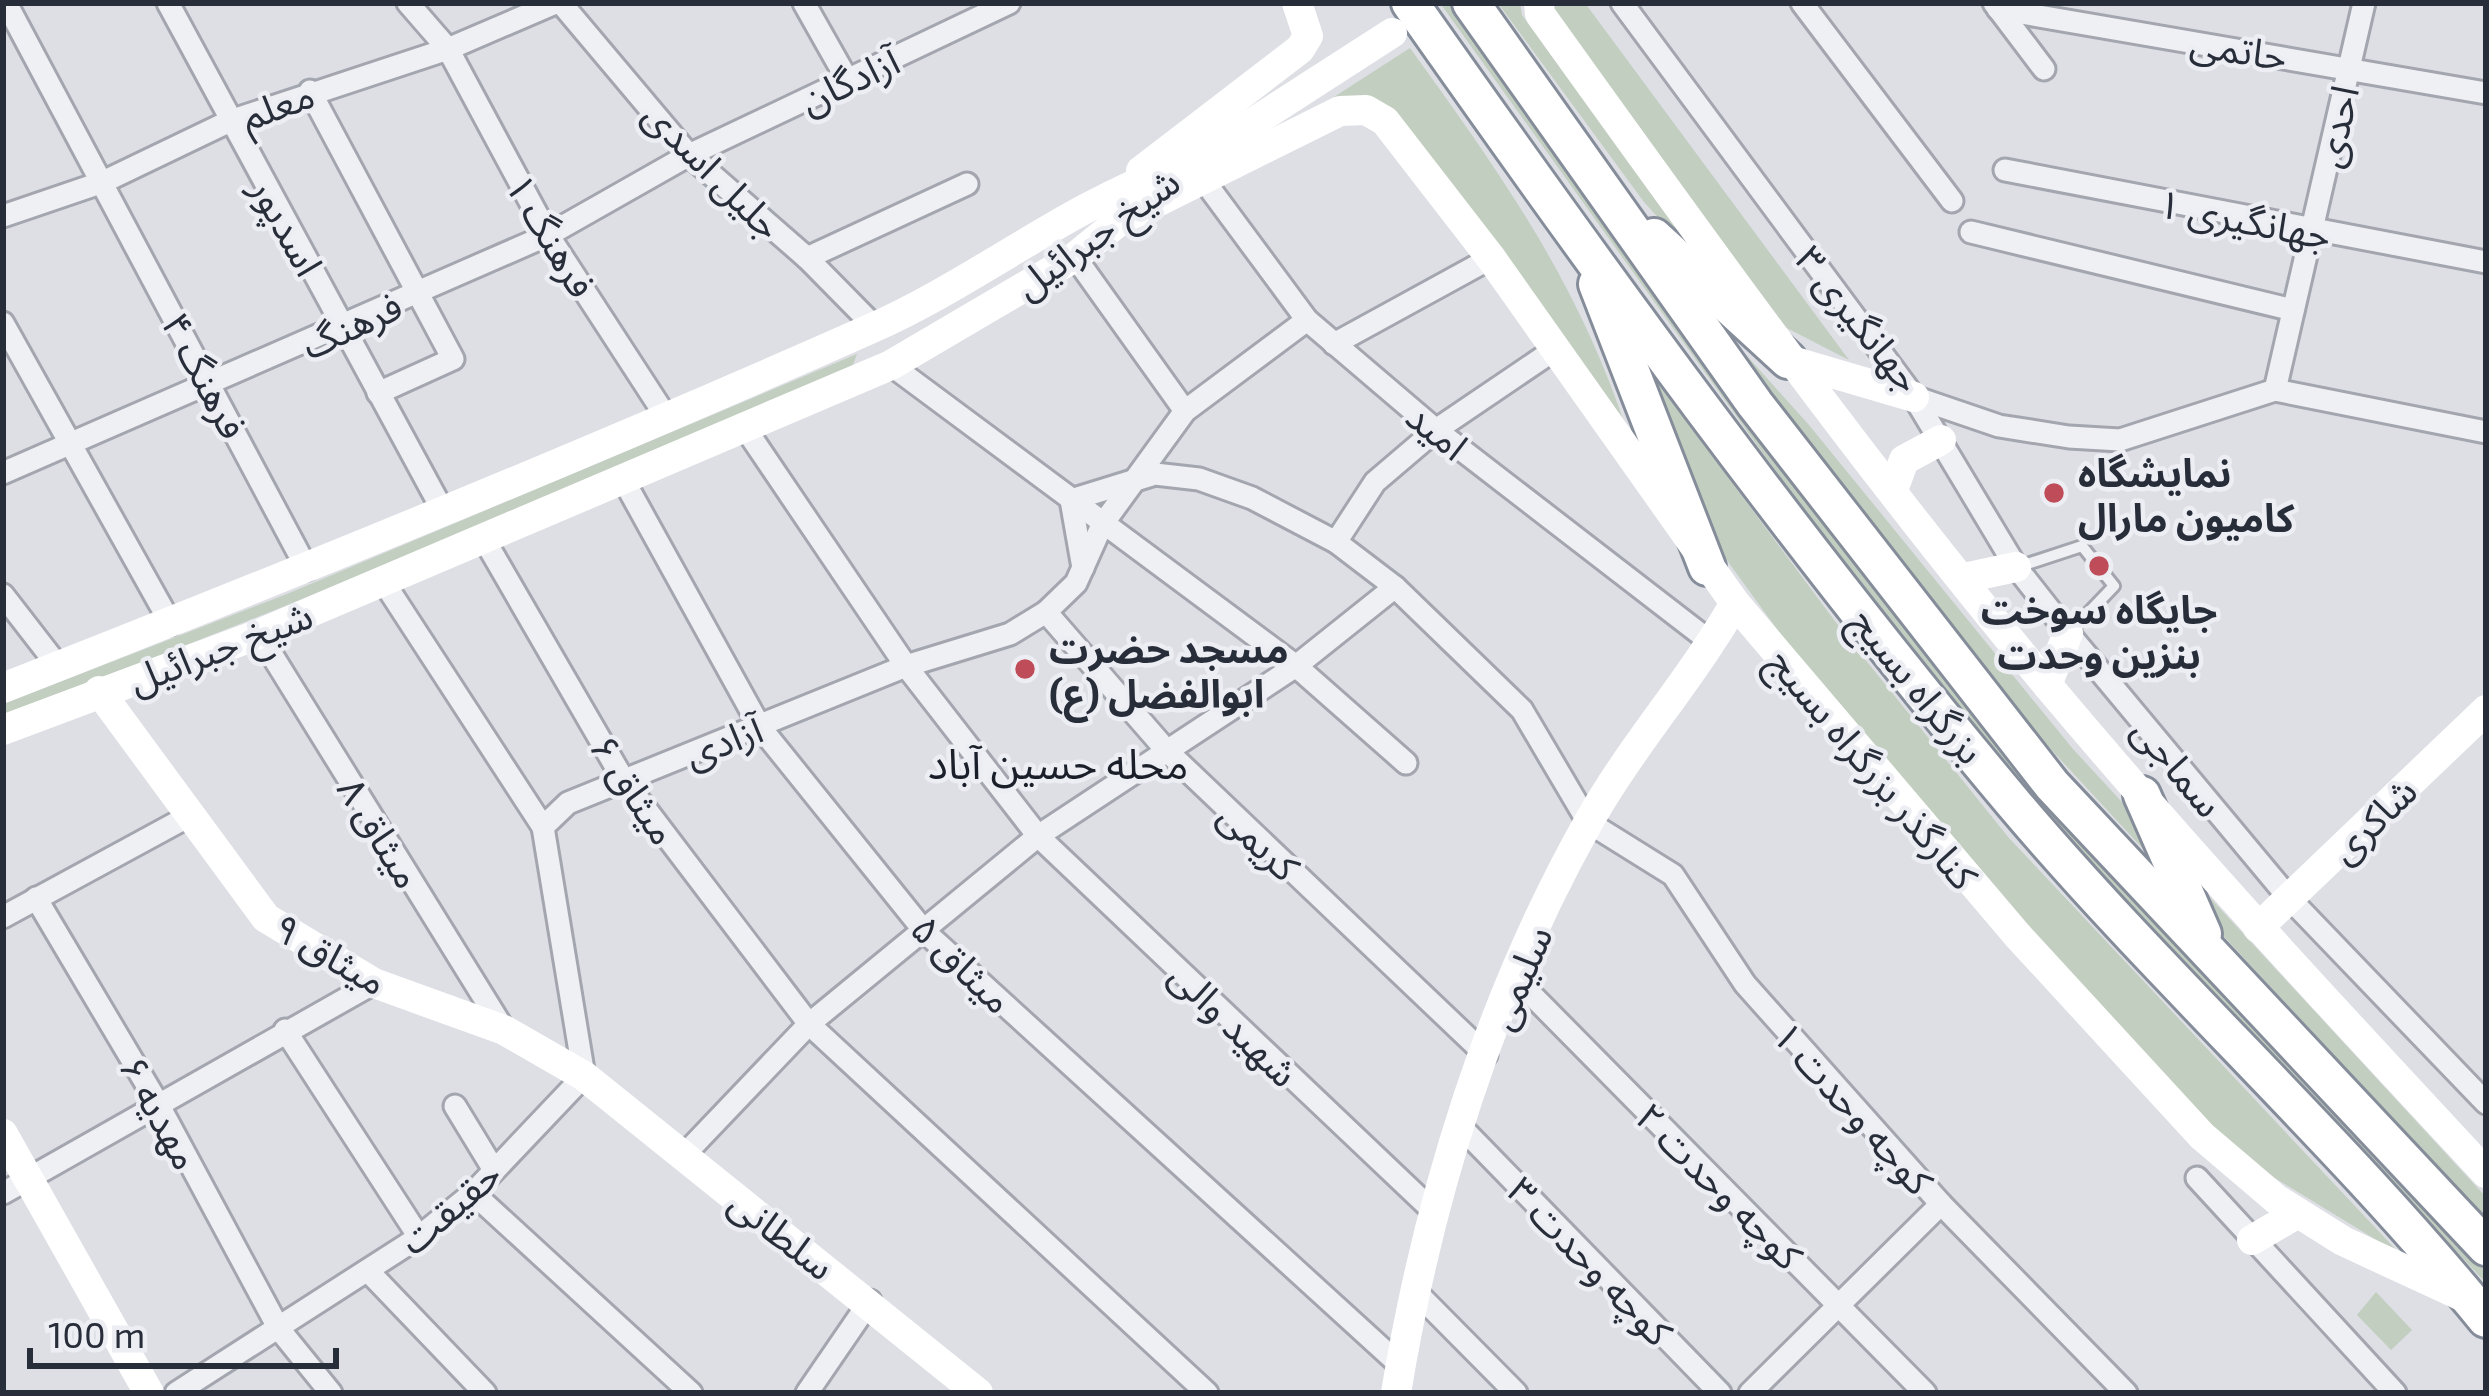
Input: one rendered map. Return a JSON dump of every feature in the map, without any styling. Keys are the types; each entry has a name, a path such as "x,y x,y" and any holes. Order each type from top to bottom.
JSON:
{"highway":[{"name":"بزرگراه بسیج","path":"1471,3 1594,182 1891,584 2052,784 2486,1247"},
{"name":"بزرگراه بسیج","path":"1401,18 1856,608 2016,806 2479,1310"},
{"path":"1594,182 1788,360"},
{"path":"1585,252 1707,567"},
{"path":"2142,795 2217,964"}],"street":[{"name":"فرهنگ ۴","path":"5,3 307,569"},
{"name":"اسدپور","path":"168,3 443,512"},
{"name":"فرهنگ ۱","path":"408,3 448,49 548,235 665,416"},
{"name":"معلم","path":"3,216 104,182 230,121 448,49 558,3"},
{"name":"جلیل اسدی","path":"558,3 689,154 807,258 875,327"},
{"path":"804,3 848,81"},
{"name":"آزادگان","path":"689,154 848,81 973,11 1009,3"},
{"path":"1127,201 1300,49 1308,36 1307,19 1297,3"},
{"name":"جهانگیری ۳","path":"1622,3 1914,397 1999,426 2120,440 2275,390 2486,432"},
{"path":"1802,3 1952,201"},
{"name":"احدی","path":"2275,390 2364,3"},
{"path":"1996,6 2044,69"},
{"name":"حاتمی","path":"1996,6 2486,93"},
{"path":"1540,8 1788,360 2047,685 2258,928 2486,1173"},
{"path":"1197,170 1401,18"},
{"path":"310,91 453,359 378,393"},
{"name":"کنارگذر بزرگراه بسیج","path":"1197,170 1340,110 1366,110 1385,121 1491,258 1735,603 2018,936 2202,1136 2298,1213 2479,1310"},
{"name":"فرهنگ","path":"3,473 213,386 548,235 689,154"},
{"name":"شیخ جبرائیل","path":"3,688 307,569 875,327 1197,170"},
{"name":"امید","path":"1197,170 1307,320 1436,430 1712,644"},
{"name":"جهانگیری ۱","path":"2006,170 2486,262"},
{"path":"807,258 967,184"},
{"name":"شیخ جبرائیل","path":"3,730 259,634 891,365 1075,257 1127,201"},
{"path":"1971,232 2293,310"},
{"path":"1075,257 1185,411"},
{"path":"1334,344 1491,258"},
{"name":"آزادی","path":"543,827 568,803 622,779 906,666 1010,634 1046,612 1083,572 1102,525 1185,411 1307,320"},
{"path":"3,323 171,624"},
{"path":"1336,542 1376,482 1436,430 1554,350"},
{"path":"1788,360 1914,397"},
{"path":"891,365 1296,666 1406,763"},
{"name":"سماجی","path":"1914,397 2016,567 2068,633 2289,898 2486,1103"},
{"name":"شهید والی","path":"745,428 906,666 1038,836 1432,1210"},
{"path":"1893,490 1904,460 1940,440"},
{"path":"1071,500 1173,472 1252,498 1336,542 1395,587 1522,710 1588,822"},
{"name":"میثاق ۵","path":"623,479 760,727 925,932 1399,1380"},
{"path":"1071,500 1083,572"},
{"name":"میثاق ۶","path":"484,539 622,779 809,1024 1208,1393"},
{"path":"1964,578 2016,567"},
{"path":"383,581 543,827 584,1076"},
{"path":"684,1155 809,1024 1038,836 1296,666 1395,587"},
{"path":"3,596 58,666"},
{"name":"سلیمی","path":"1399,1380 1432,1210 1515,978 1588,822 1712,644 1735,603"},
{"name":"کریمی","path":"1046,612 1167,751 1486,1055"},
{"path":"2047,685 2068,633"},
{"name":"میثاق ۸","path":"259,634 504,1030"},
{"name":"میثاق ۹","path":"99,692 266,918 374,983 504,1030 584,1076"},
{"name":"شاکری","path":"2258,928 2486,710"},
{"path":"3,917 189,816"},
{"name":"کوچه وحدت ۱","path":"1588,822 1673,875 1745,984 1941,1204 2126,1393"},
{"name":"مهدیه ۶","path":"37,898 157,1102 279,1329 331,1393"},
{"name":"کوچه وحدت ۲","path":"1515,978 1924,1393"},
{"path":"15,1186 374,983"},
{"path":"285,1030 419,1238"},
{"name":"سلطانی","path":"584,1076 978,1393"},
{"name":"حقیقت","path":"176,1393 419,1238 473,1193 584,1076"},
{"path":"455,1106 494,1170"},
{"name":"کوچه وحدت ۳","path":"1461,1127 1720,1393"},
{"path":"3,1134 15,1186 149,1393"},
{"path":"2197,1178 2395,1393"},
{"path":"473,1193 692,1393"},
{"path":"1750,1393 1941,1204"},
{"path":"2252,1240 2298,1213"},
{"path":"368,1271 484,1393"},
{"path":"1415,1292 1516,1393"},
{"path":"807,1393 869,1301"}],"lane":[{"path":"2016,567 2082,546 2114,586 2068,633"}],"green space":[{"path":"1440,3 1453,3 1569,169 2273,1044 2486,1267 2486,1283 2016,782 1823,537"},
{"path":"1498,3 1520,3 1522,15 1712,277 1644,202"},
{"path":"1550,3 1585,3 1849,360 1771,320"},
{"path":"1410,48 1505,184 1560,276 1626,428 1366,100 1334,97"},
{"path":"1721,327 1809,425 2073,749 2486,1197 2486,1220 2023,719"},
{"path":"857,354 853,365 831,377 290,604 3,717 3,704 287,594"},
{"path":"1643,363 1843,632 2009,838 2401,1255 2260,1169 2172,1089 2065,976 1779,632 1705,530"},
{"path":"2376,1292 2412,1330 2391,1350 2357,1315"}],"place":[{"name":"نمایشگاه کامیون مارال","path":"2054,493"},
{"name":"جایگاه سوخت بنزین وحدت","path":"2099,566"},
{"name":"مسجد حضرت ابوالفضل (ع)","path":"1025,669"}],"district":[{"name":"محله حسین آباد","path":"1058,762"}]}
